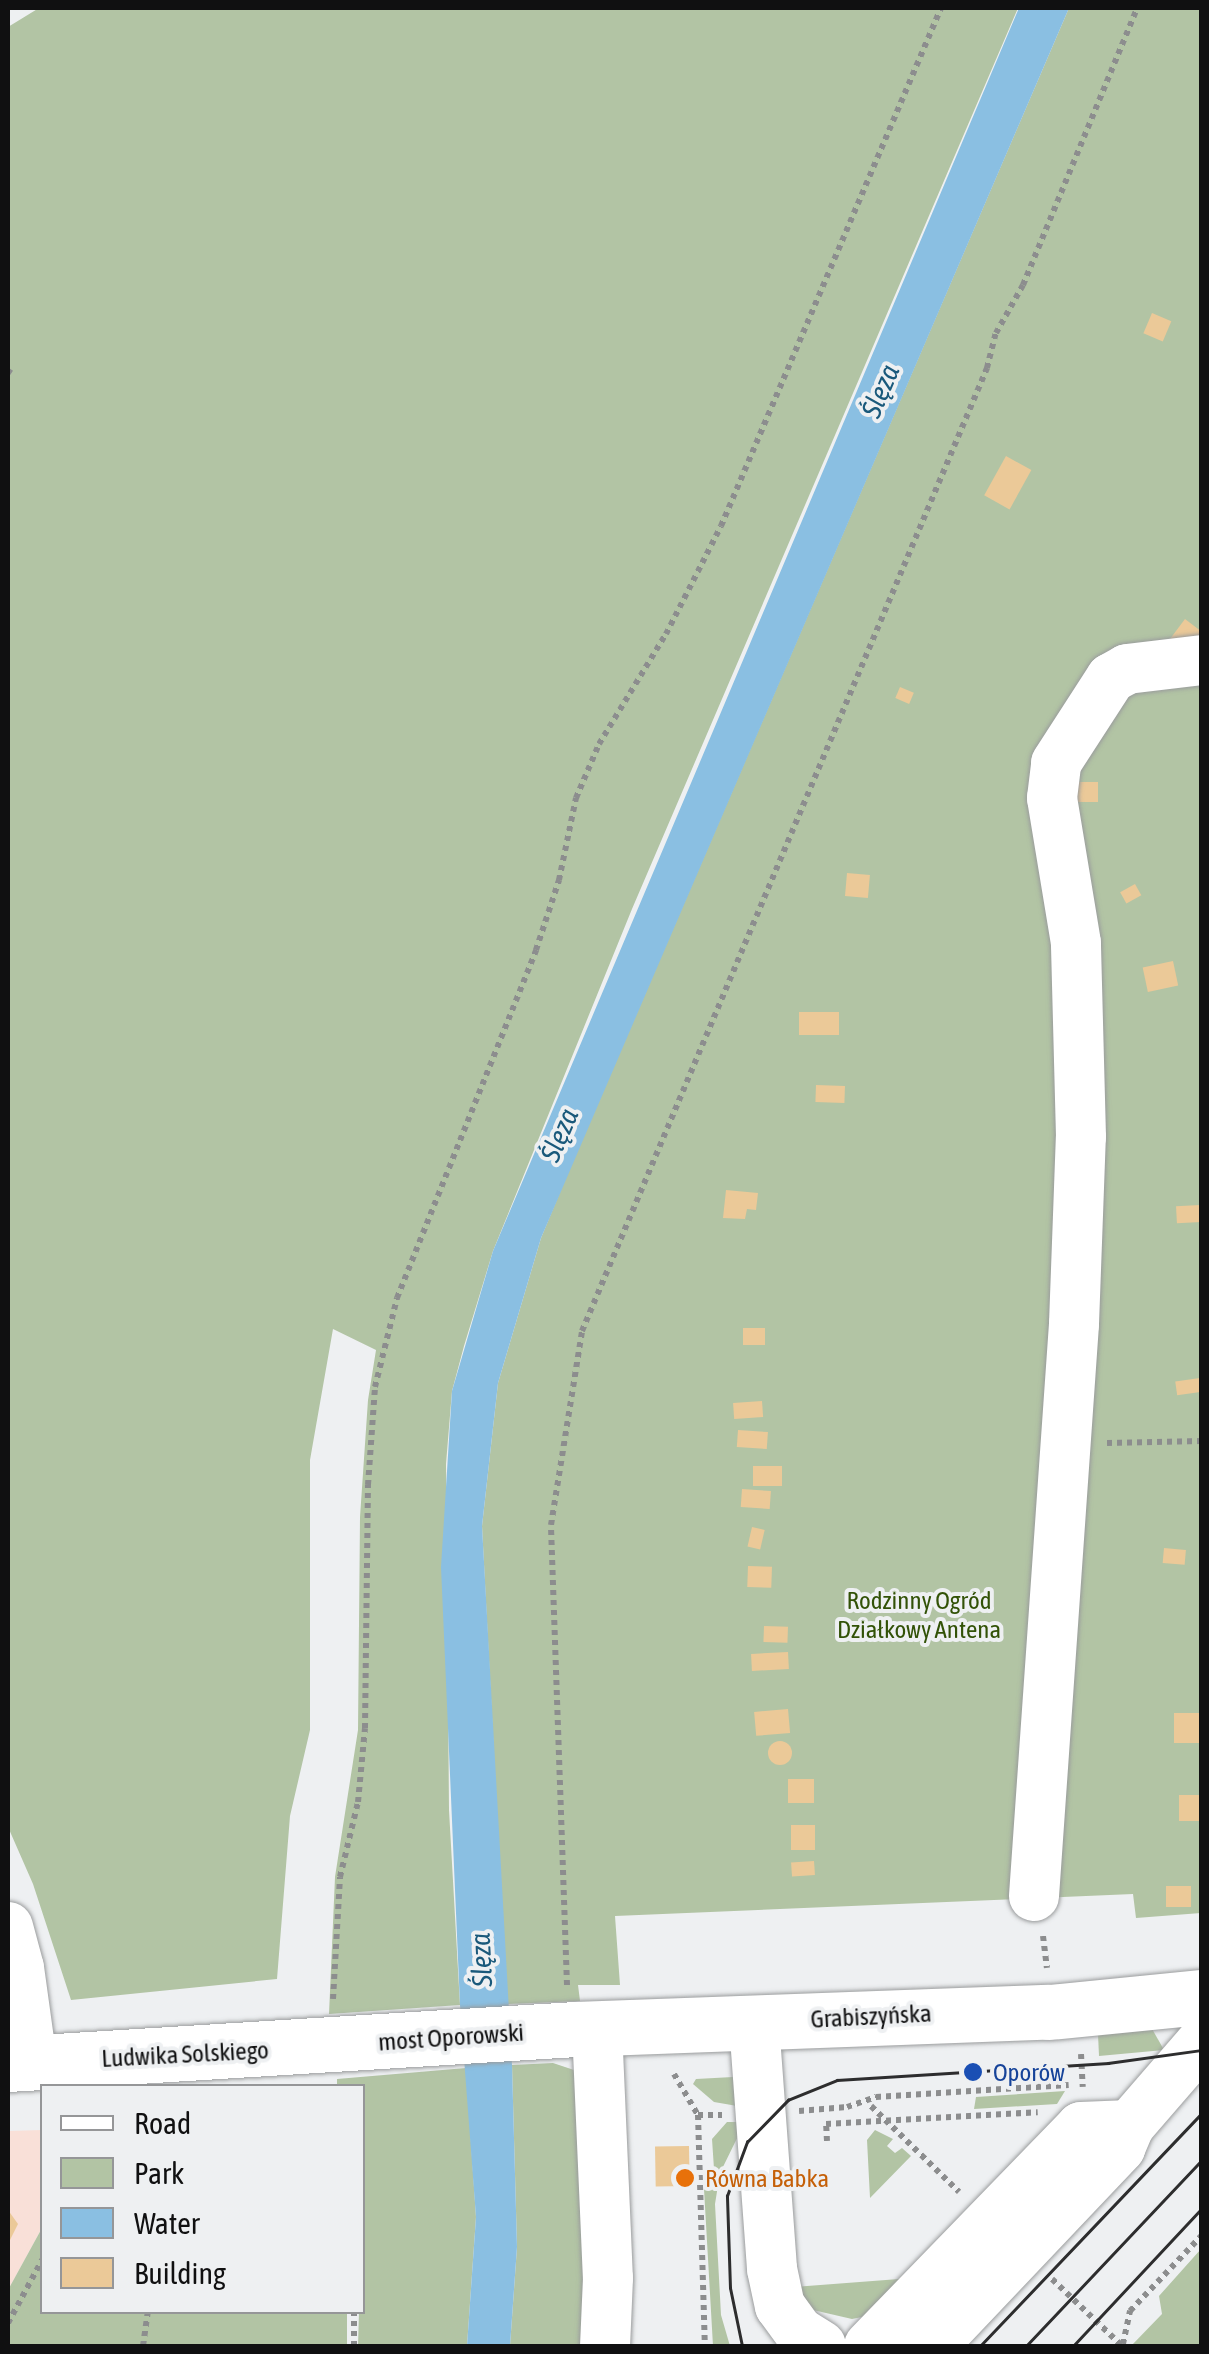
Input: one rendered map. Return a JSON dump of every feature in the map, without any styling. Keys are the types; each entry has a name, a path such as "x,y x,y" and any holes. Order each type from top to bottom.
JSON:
{"main road":[{"name":"Grabiszyńska","path":"568,2016 754,2023 1050,2012 1202,1997"},
{"name":"most Oporowski","path":"348,2025 568,2016"},
{"name":"Ludwika Solskiego","path":"20,2063 348,2025"}],"street":[{"path":"1034,1896 1082,1136 1076,943 1052,798 1056,763 1110,678 1127,668 1202,660"},
{"path":"8,1927 20,1968 20,2063"},
{"path":"568,2016 608,2278 605,2346"},
{"path":"754,2023 738,2114 780,2306 799,2332 822,2346"},
{"path":"922,2346 938,2340 1120,2148 1130,2126 1202,2042"},
{"path":"869,2346 1081,2126 1130,2126"}],"path":[{"path":"348,2025 340,1877 358,1802 365,1728 368,1485 375,1387 397,1298 536,950 559,880 576,798 623,701 666,634 721,526 941,8"},
{"path":"568,2016 550,1525 582,1331 987,368 996,333 1023,285 1137,8"},
{"path":"1065,1444 1202,1441"},
{"path":"1081,2048 1083,2084"},
{"path":"674,2074 698,2115 705,2346"},
{"path":"698,2115 848,2108 876,2097 1094,2083"},
{"path":"827,2141 826,2124 887,2123"},
{"path":"1123,2345 1130,2311 1202,2235"},
{"path":"8,2323 40,2264"},
{"path":"143,2346 148,2314"},
{"path":"354,2314 354,2346"}],"shaded area":[{"path":"40,2130 40,2232 8,2290 8,2131"}],"green space":[{"path":"39,8 1018,8 632,909 493,1251 464,1346 452,1391 446,1464 449,1810 460,2005 329,2014 335,1877 358,1730 360,1517 368,1400 376,1350 333,1329 310,1460 310,1730 290,1816 277,1979 71,2000 33,1884 8,1827 8,27"},
{"name":"Rodzinny Ogród Działkowy Antena","path":"1069,8 1201,8 1201,1913 1136,1918 1133,1894 615,1916 620,1985 578,1985 580,2001 507,2004 482,1526 498,1383 541,1238 565,1180"},
{"path":"1151,2027 1164,2050 1099,2056 1098,2034"},
{"path":"553,2063 586,2074 598,2283 581,2346 510,2346 517,2247 512,2065"},
{"path":"466,2068 476,2217 467,2346 358,2346 359,2314 365,2314 365,2084 337,2084 337,2079"},
{"path":"733,2077 743,2107 714,2102 693,2084 696,2079"},
{"path":"1065,2091 1057,2104 974,2109 976,2097"},
{"path":"727,2122 745,2122 720,2173 715,2204 721,2315 730,2346 713,2346 704,2189 715,2184 712,2139"},
{"path":"875,2130 893,2139 887,2146 895,2153 902,2148 911,2156 870,2198 867,2140"},
{"path":"40,2232 40,2314 347,2314 347,2346 8,2346 8,2290"},
{"path":"1201,2249 1201,2346 1131,2346 1162,2314 1159,2296"},
{"path":"899,2279 900,2292 872,2315 852,2319 813,2310 794,2287"}],"water":[{"name":"Ślęza","path":"1019,8 1069,8 541,1238 498,1383 482,1526 512,2065 517,2247 510,2346 467,2346 476,2217 460,2005 441,1567 452,1391 493,1251"}],"building":[{"path":"1152,313 1171,321 1163,341 1143,333"},
{"path":"1006,456 1031,470 1010,509 984,495"},
{"path":"1185,619 1202,632 1187,651 1171,638"},
{"path":"900,687 914,693 909,704 895,698"},
{"path":"1074,782 1098,782 1098,802 1074,802"},
{"path":"847,873 870,875 868,898 845,896"},
{"path":"1135,884 1141,895 1126,904 1120,892"},
{"path":"1173,961 1178,985 1148,992 1143,967"},
{"path":"799,1012 839,1012 839,1035 799,1035"},
{"path":"816,1085 845,1086 844,1103 815,1102"},
{"path":"726,1190 758,1193 756,1210 747,1209 745,1219 723,1218"},
{"path":"1200,1205 1201,1222 1177,1223 1176,1206"},
{"path":"743,1328 765,1328 765,1345 743,1345"},
{"path":"1200,1378 1202,1392 1177,1395 1175,1381"},
{"path":"762,1401 763,1417 734,1419 733,1403"},
{"path":"738,1430 768,1432 767,1449 737,1447"},
{"path":"753,1466 782,1466 782,1486 753,1486"},
{"path":"742,1489 771,1491 770,1509 741,1507"},
{"path":"752,1527 765,1530 760,1549 748,1546"},
{"path":"1164,1548 1186,1550 1185,1565 1163,1563"},
{"path":"748,1566 772,1567 771,1588 747,1587"},
{"path":"764,1626 788,1627 787,1643 763,1642"},
{"path":"788,1652 789,1669 752,1671 751,1654"},
{"path":"788,1709 790,1733 756,1736 754,1712"},
{"path":"1174,1713 1202,1713 1202,1743 1174,1743"},
{"path":"780,1741 792,1753 780,1765 768,1753"},
{"path":"788,1779 814,1779 814,1803 788,1803"},
{"path":"1179,1795 1202,1795 1202,1821 1179,1821"},
{"path":"791,1825 815,1825 815,1850 791,1850"},
{"path":"814,1861 815,1875 792,1877 791,1863"},
{"path":"1166,1886 1191,1886 1191,1907 1166,1907"},
{"path":"689,2146 690,2186 656,2187 655,2147"},
{"path":"8,2210 18,2224 8,2244"}],"tram line":[{"path":"742,2346 730,2288 727,2196 747,2142 788,2100 837,2080 1108,2063 1202,2050"},
{"path":"980,2346 1202,2113"},
{"path":"1026,2346 1202,2160"},
{"path":"1073,2346 1202,2208"}],"place":[{"name":"Oporów","path":"973,2072"},
{"name":"Równa Babka","path":"685,2178"}]}
